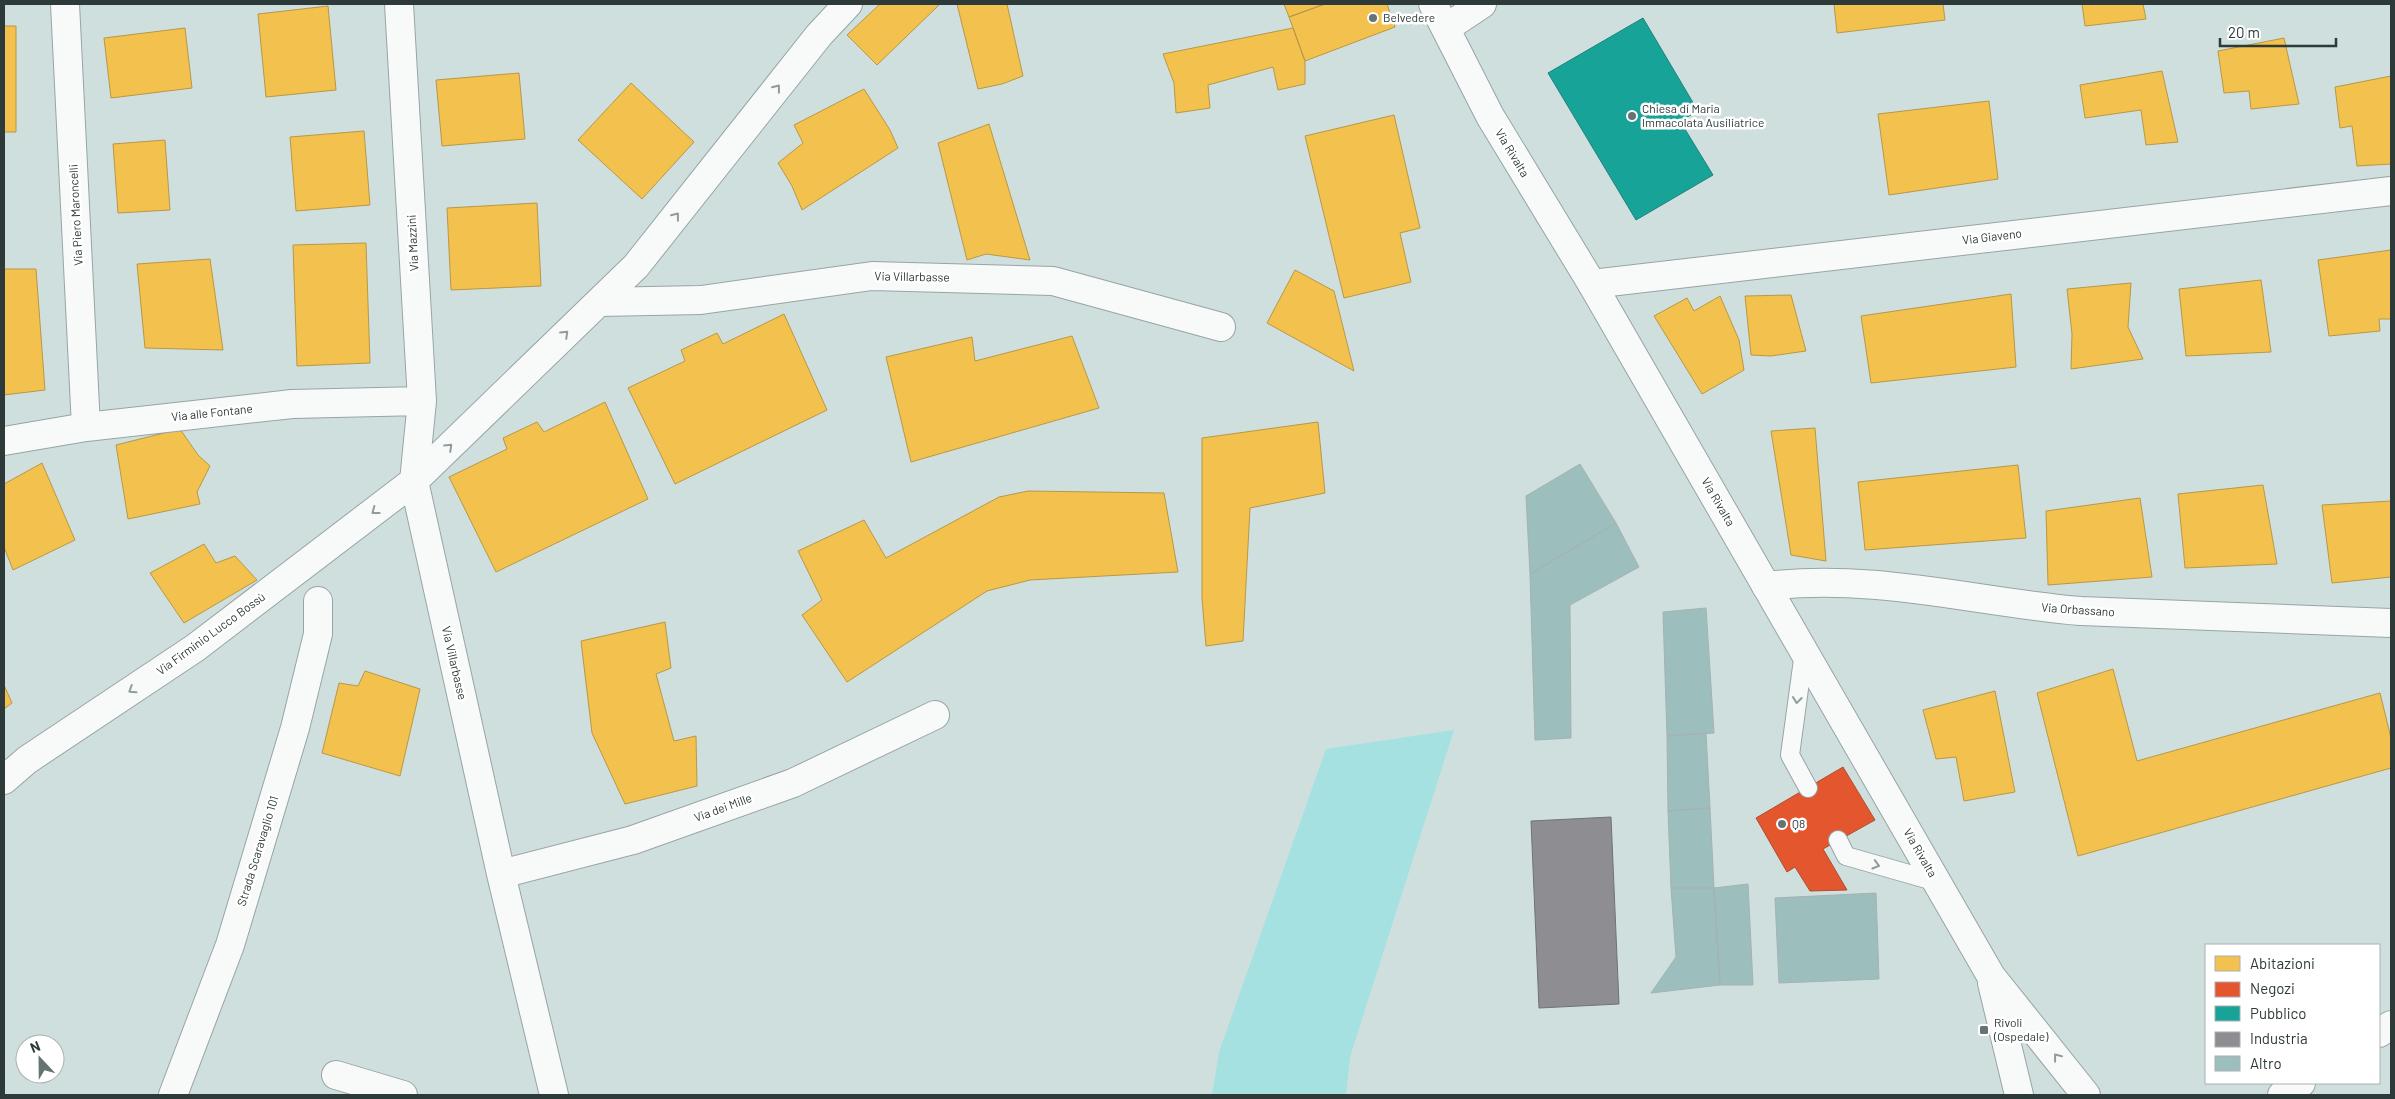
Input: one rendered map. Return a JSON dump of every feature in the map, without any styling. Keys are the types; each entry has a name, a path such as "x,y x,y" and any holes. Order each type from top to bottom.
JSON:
{"street":[{"name":"Via Piero Maroncelli","path":"65,4 86,427"},
{"name":"Via Mazzini","path":"399,4 422,401 414,481"},
{"path":"414,481 636,266 819,35 848,4"},
{"name":"Via Rivalta","path":"1433,4 1490,116 1592,284 1991,976 2086,1095"},
{"path":"1446,28 1482,4"},
{"name":"Via Giaveno","path":"1592,284 2391,191"},
{"name":"Via Villarbasse","path":"599,302 701,300 872,276 1054,282 1221,327"},
{"name":"Via alle Fontane","path":"4,441 86,427 292,404 422,401"},
{"name":"Via Villarbasse","path":"414,481 501,874 554,1095"},
{"name":"Via Firminio Lucco Bossù","path":"4,780 27,760 195,648 414,481"},
{"name":"Via Orbassano","path":"1766,586 1803,582 1866,583 2032,607 2081,611 2391,623"},
{"name":"Strada Scaravaglio 101","path":"173,1095 230,945 289,747 318,634 318,601"},
{"name":"Via dei Mille","path":"501,874 633,840 793,783 935,715"},
{"name":"Via Rivalta","path":"1991,976 2019,1095"},
{"path":"2380,1032 2391,1025"},
{"path":"336,1075 403,1095"},
{"path":"2282,1095 2299,1084"}],"lane":[{"path":"1804,651 1790,755 1808,788"},
{"path":"1838,840 1846,856 1936,882"}],"shaded area":[{"path":"1454,730 1350,1057 1346,1095 1212,1095 1219,1052 1326,749"}],"building: Abitazioni":[{"path":"880,4 940,4 877,65 847,35"},
{"path":"957,4 1007,4 1023,76 1002,84 978,89"},
{"path":"1284,4 1325,4 1289,17"},
{"path":"1325,4 1387,4 1395,27 1305,61 1289,17"},
{"path":"1834,4 1943,4 1945,20 1837,33"},
{"path":"2082,4 2143,4 2146,19 2085,26"},
{"path":"328,6 336,90 266,97 258,14"},
{"path":"4,26 16,26 16,132 4,132"},
{"path":"185,28 192,88 111,98 104,38"},
{"path":"1293,28 1305,61 1305,84 1278,90 1273,67 1208,85 1210,108 1176,113 1174,83 1163,54"},
{"path":"2284,38 2299,104 2251,109 2249,91 2224,93 2218,51"},
{"path":"2162,71 2178,142 2146,145 2141,110 2085,118 2080,85"},
{"path":"519,73 525,139 442,146 436,80"},
{"path":"2391,76 2391,164 2357,166 2352,126 2340,128 2335,87"},
{"path":"631,83 694,142 642,199 578,140"},
{"path":"864,89 890,130 898,148 802,210 792,186 778,163 803,143 794,125"},
{"path":"1989,101 1998,179 1889,195 1878,114"},
{"path":"1394,115 1420,228 1400,233 1411,282 1344,298 1305,136"},
{"path":"989,124 1030,260 986,254 967,260 938,143"},
{"path":"364,131 370,205 296,211 290,137"},
{"path":"165,140 170,210 118,213 113,144"},
{"path":"537,203 541,286 451,290 447,208"},
{"path":"366,243 370,363 297,366 293,245"},
{"path":"2391,250 2391,319 2379,319 2380,331 2329,336 2318,260"},
{"path":"210,259 223,350 145,348 137,264"},
{"path":"4,269 36,269 45,390 4,395"},
{"path":"1295,270 1334,291 1354,371 1267,323"},
{"path":"2261,280 2271,352 2186,356 2179,289"},
{"path":"2131,283 2128,327 2143,359 2071,369 2072,334 2067,289"},
{"path":"2011,294 2016,367 1871,383 1861,316"},
{"path":"1791,295 1806,351 1771,356 1751,355 1745,296"},
{"path":"1720,296 1739,340 1744,370 1702,394 1654,316 1687,298 1694,311"},
{"path":"784,314 827,410 675,484 628,388 685,361 681,350 717,333 723,344"},
{"path":"1072,336 1099,408 911,462 886,357 972,337 975,361"},
{"path":"605,402 648,499 496,572 449,477 507,449 503,438 537,422 544,432"},
{"path":"1318,422 1325,493 1250,508 1243,641 1206,646 1202,599 1202,438"},
{"path":"1815,428 1826,561 1791,555 1771,431"},
{"path":"180,429 198,455 210,466 197,492 200,504 128,519 116,445"},
{"path":"42,463 75,540 13,570 4,547 4,484"},
{"path":"2018,465 2026,538 1865,550 1858,482"},
{"path":"2263,485 2277,564 2185,568 2178,494"},
{"path":"1028,491 1164,493 1178,572 1030,580 987,591 847,682 802,615 822,600 798,551 864,520 886,558 999,497"},
{"path":"2140,498 2152,577 2048,585 2046,511"},
{"path":"2391,501 2391,577 2332,583 2322,505"},
{"path":"204,544 216,563 235,556 257,580 184,623 150,573"},
{"path":"665,622 671,668 656,674 674,741 696,736 697,786 625,804 592,733 581,641"},
{"path":"2113,669 2137,761 2380,693 2391,738 2391,768 2078,856 2037,693"},
{"path":"365,671 420,689 400,776 322,753 339,683 358,686"},
{"path":"4,685 12,703 4,709"},
{"path":"1995,691 2015,792 1964,801 1956,757 1936,759 1923,710"}],"building: Negozi":[{"path":"1843,767 1875,820 1823,849 1847,890 1810,891 1795,867 1787,872 1756,818"}],"building: Pubblico":[{"name":"Chiesa di Maria Immacolata Ausiliatrice","path":"1643,18 1698,111 1680,121 1713,175 1636,220 1548,73"}],"building: Industria":[{"path":"1611,817 1619,1004 1539,1008 1531,821"}],"building: Altro":[{"path":"1580,464 1616,523 1530,574 1526,496"},
{"path":"1616,523 1639,567 1570,605 1571,738 1535,740 1530,574"},
{"path":"1706,608 1714,733 1667,736 1663,612"},
{"path":"1706,733 1710,808 1668,811 1667,736"},
{"path":"1710,808 1714,888 1671,888 1668,811"},
{"path":"1748,884 1753,985 1720,985 1714,888"},
{"path":"1671,888 1714,888 1720,985 1651,993 1676,957"},
{"path":"1876,893 1879,979 1779,983 1775,898"}],"place":[{"name":"Belvedere","path":"1373,18"},
{"name":"Chiesa di Maria Immacolata Ausiliatrice","path":"1632,116"},
{"name":"Q8","path":"1782,824"},
{"name":"Rivoli (Ospedale)","path":"1984,1030"}]}
